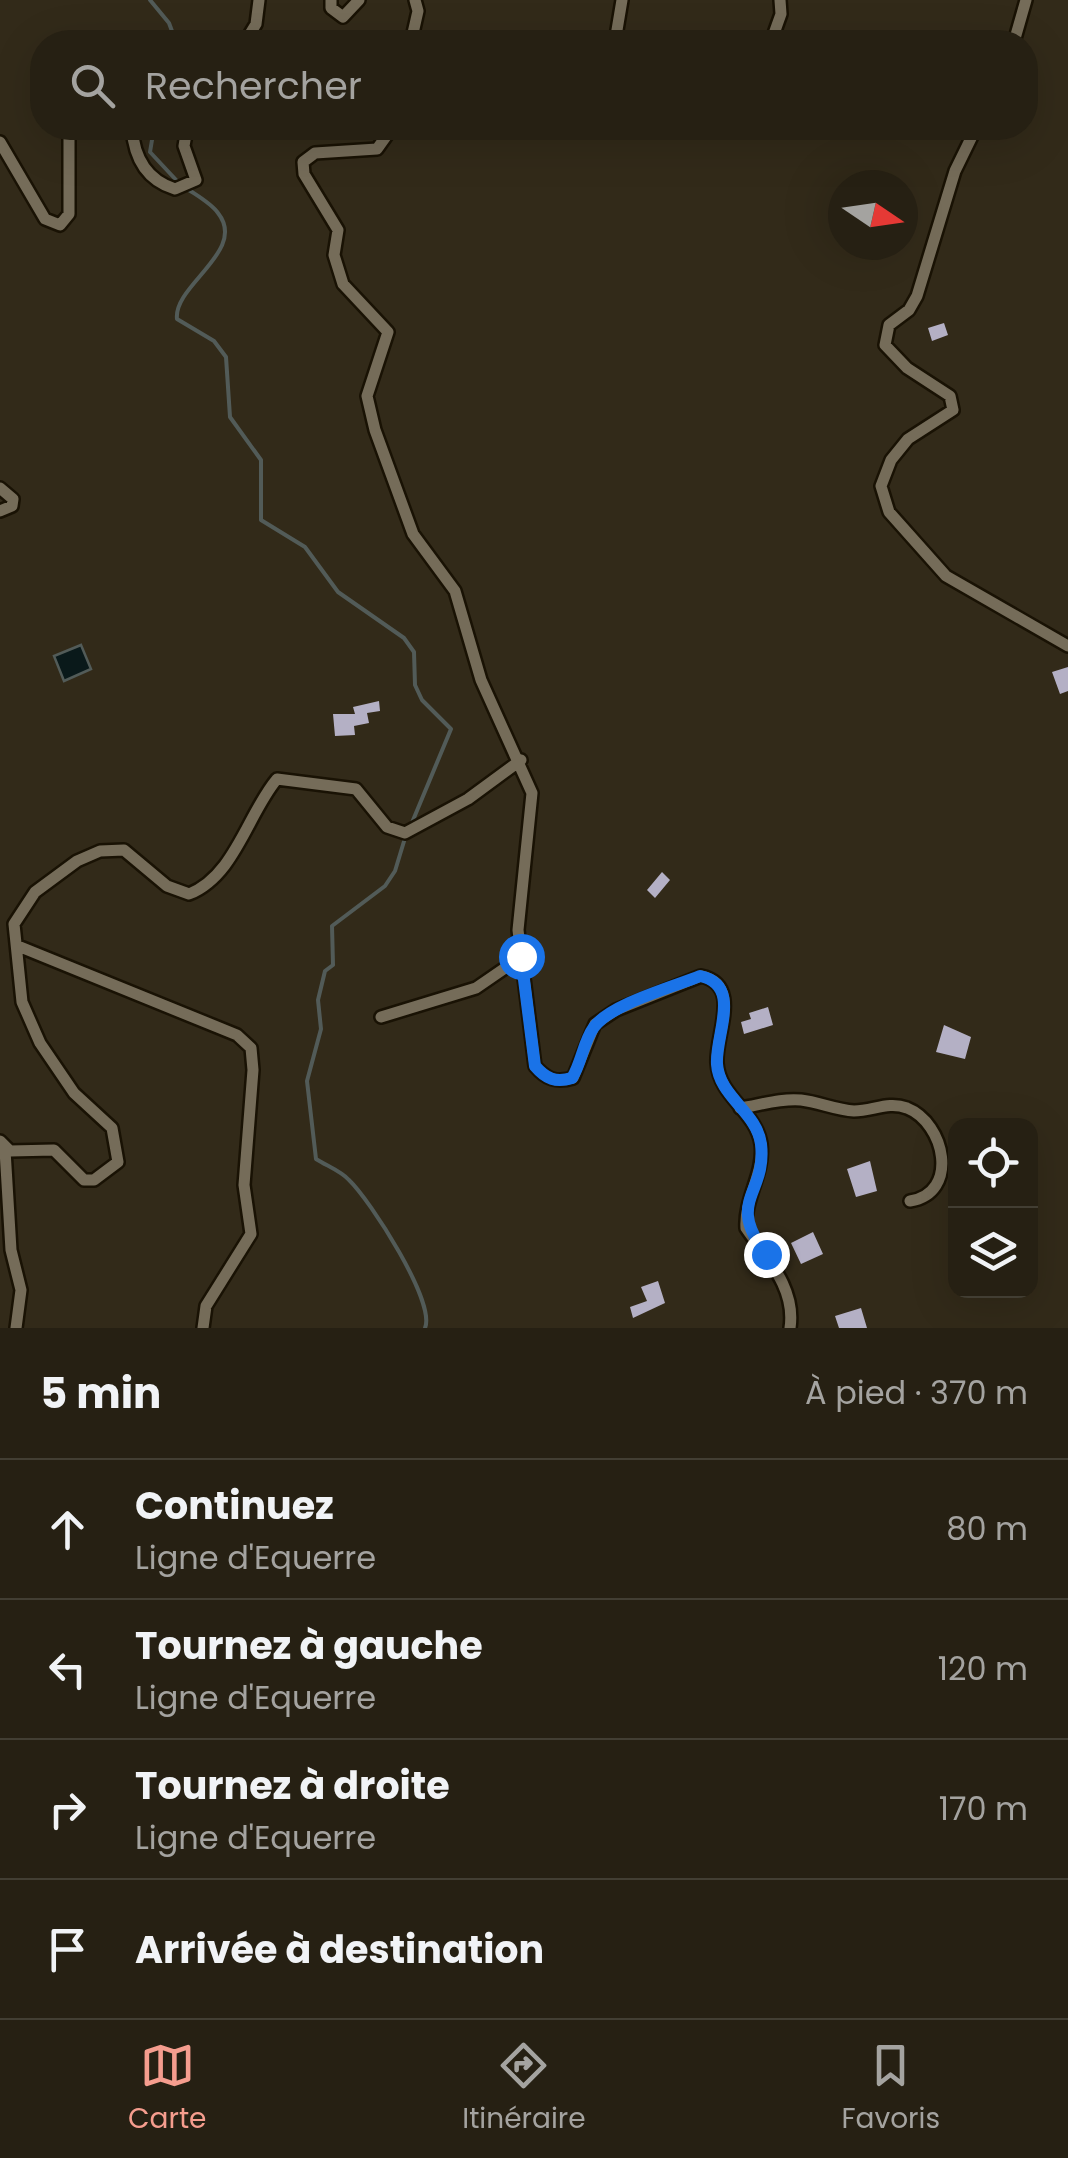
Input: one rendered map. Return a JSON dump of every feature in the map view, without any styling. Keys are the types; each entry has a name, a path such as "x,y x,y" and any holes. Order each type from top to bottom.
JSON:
{"street":[{"path":"252,30 259,0"},
{"path":"331,0 331,8 343,18 359,0"},
{"path":"414,30 418,11 415,0"},
{"path":"617,30 622,0"},
{"path":"775,30 781,14 780,0"},
{"path":"1017,30 1026,0"},
{"path":"0,142 45,219 60,226 69,214 69,140"},
{"path":"134,140 145,170 166,186 183,189 196,180 185,140"},
{"path":"383,140 377,149 315,153 303,162 304,174 338,230 334,255 343,284 388,332 366,396 375,430 413,534 455,591 481,680 521,760 534,812 518,930 535,1066 544,1076 560,1082 572,1078 595,1024 616,1010 700,976 712,978 722,989 724,1022 716,1058 719,1081 757,1129 761,1146 746,1228 778,1272 792,1315 790,1328"},
{"path":"970,140 955,170 916,296 909,310 889,326 885,345 907,368 950,396 952,410 908,440 890,460 881,486 889,512 946,576 1068,646"},
{"path":"0,488 13,499 12,506 0,511"},
{"path":"16,1328 21,1290 12,1250 2,1145 54,1150 64,1155 84,1180 94,1180 118,1162 112,1128 74,1094 40,1043 22,1002 14,924 35,892 76,861 100,851 124,850 167,886 190,894 204,887 221,866 277,779 346,785 363,795 387,827 405,834 468,799 521,760"},
{"path":"18,946 237,1036 250,1048 254,1070 244,1185 251,1234 206,1306 203,1328"},
{"path":"381,1017 476,988 521,956"},
{"path":"740,1108 798,1100 858,1111 894,1105 919,1114 930,1124 942,1150 942,1170 927,1192 910,1201"}],"shaded area":[{"path":"81,645 91,669 64,681 54,656"}],"building":[{"path":"944,323 948,335 932,341 928,328"},
{"path":"1068,667 1068,691 1060,694 1052,672"},
{"path":"379,701 380,711 367,713 369,723 354,726 355,735 335,736 333,714 355,714 353,707"},
{"path":"662,872 670,880 655,898 647,890"},
{"path":"768,1007 773,1025 744,1034 741,1022 751,1019 749,1013"},
{"path":"944,1025 971,1037 965,1059 936,1052"},
{"path":"870,1161 877,1191 856,1197 847,1169"},
{"path":"813,1232 823,1254 801,1264 791,1243"},
{"path":"658,1281 665,1303 633,1318 630,1307 647,1301 641,1287"},
{"path":"861,1308 867,1328 839,1328 835,1316"}],"waterway":[{"path":"150,0 172,30"},
{"path":"152,140 150,152 178,182"},
{"path":"186,188 215,209 225,227 224,241 186,293 177,319 214,341 226,357 230,417 261,460 261,520 305,547 338,592 404,638 414,652 415,685 422,700 451,729 411,825"},
{"path":"405,838 395,871 385,886 332,926 333,965 325,971 318,1000 321,1029 307,1081 316,1159 349,1180 385,1229 421,1297 425,1328"}],"route":[{"path":"521,956 535,1066 544,1076 560,1082 572,1078 579,1067 595,1024 616,1010 700,976 712,978 722,989 724,1022 716,1058 719,1081 757,1129 760,1162 746,1228 766,1254"}]}
